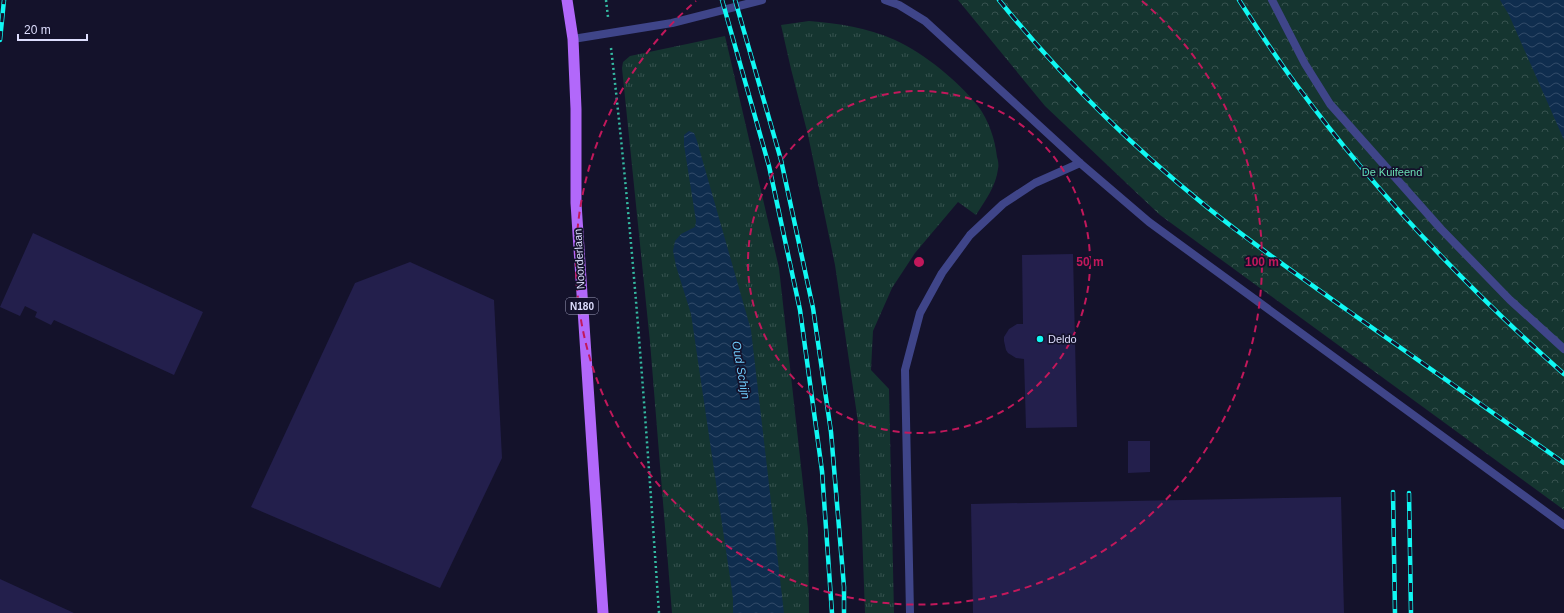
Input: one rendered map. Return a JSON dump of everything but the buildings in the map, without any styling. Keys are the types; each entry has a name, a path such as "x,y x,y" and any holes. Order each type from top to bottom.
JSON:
{"main road":[{"name":"Noorderlaan","path":"567,0 573,39 576,109 576,203 578,246 603,613"}],"street":[{"path":"573,39 672,23 762,0"},
{"path":"885,0 899,5 925,21 1080,164 1149,222 1564,525"},
{"path":"1272,0 1305,64 1330,104 1441,229 1510,300 1564,349"},
{"path":"910,613 905,370 920,313 942,273 970,235 1003,204 1035,183 1080,164"}],"path":[{"path":"606,0 629,212 660,613"}],"green space":[{"name":"De Kuifeend","path":"958,0 1564,0 1564,510 1160,215 1045,106"},
{"path":"809,21 831,23 874,32 906,46 940,68 970,96 978,106 991,130 998,163 997,175 993,187 976,215 958,202 915,253 892,288 873,331 871,370 889,389 894,613 865,613 858,422 835,265 808,135 781,25"},
{"path":"725,36 779,268 808,529 809,613 672,613 650,342 622,68 623,62 630,56"}],"water":[{"path":"1500,0 1564,0 1564,140 1509,15"},
{"name":"Oud Schijn","path":"689,131 694,133 697,141 751,330 784,613 733,613 733,598 691,314 676,266 673,251 675,241 681,234 695,227 696,221 684,145 684,135"}],"railway":[{"path":"0,40 4,0"},
{"path":"722,0 769,166 800,310 822,471 832,613"},
{"path":"735,0 781,160 813,308 831,432 844,587 844,613"},
{"path":"999,0 1022,28 1095,107 1174,180 1202,203 1273,258 1564,463"},
{"path":"1239,0 1295,83 1356,161 1388,198 1491,307 1564,374"},
{"path":"1393,492 1395,613"},
{"path":"1409,493 1411,613"}],"place":[{"name":"Deldo","path":"1040,339"}]}
